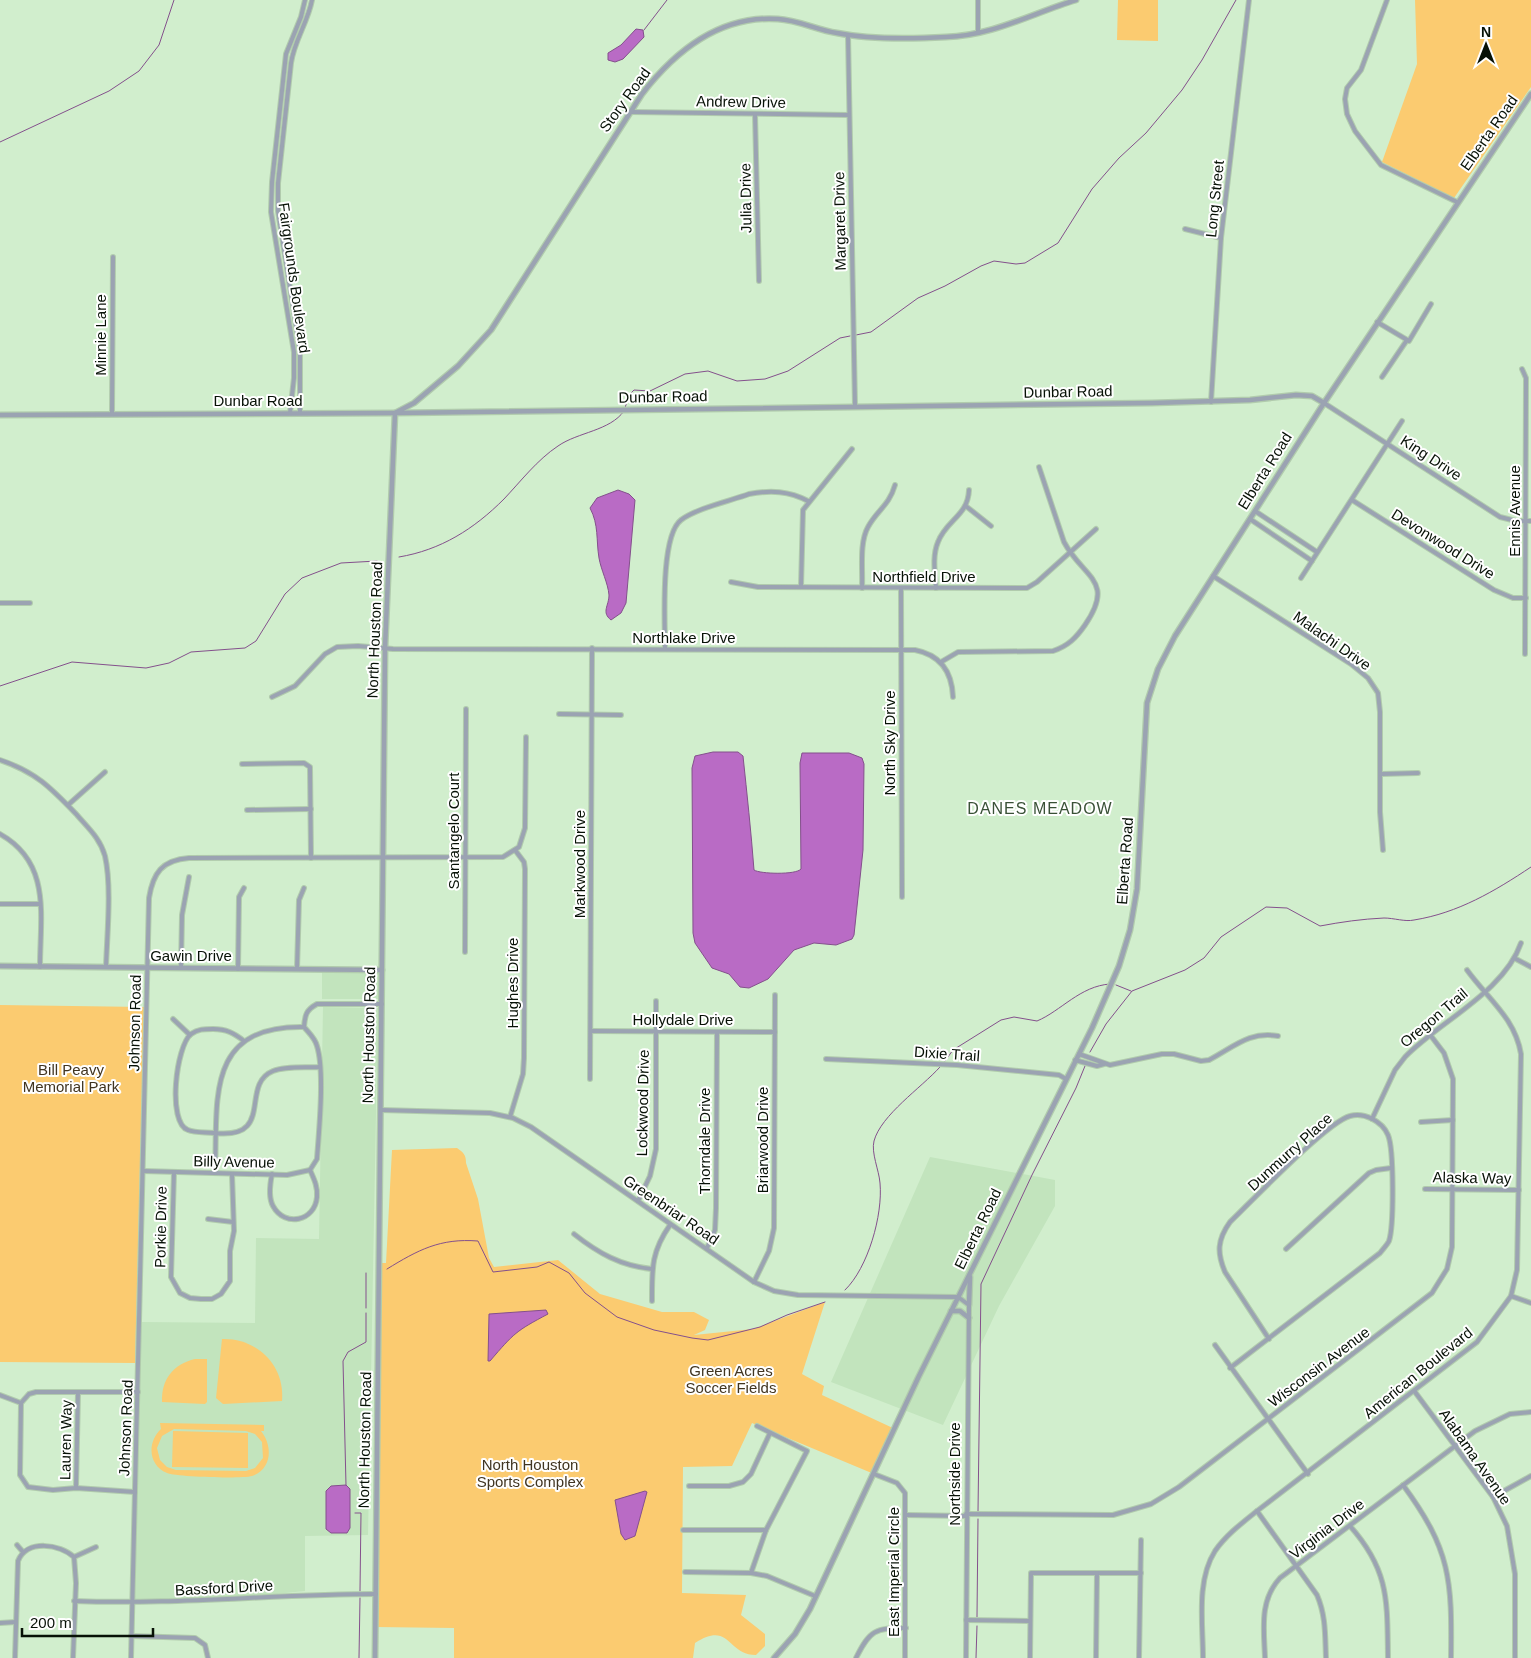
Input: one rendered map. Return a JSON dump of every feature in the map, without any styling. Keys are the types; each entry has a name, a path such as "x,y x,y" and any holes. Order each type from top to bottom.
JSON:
{"street":[{"name":"Fairgrounds Boulevard","path":"290,413 294,378 294,352 271,212 286,54 301,17 305,0"},
{"name":"Fairgrounds Boulevard","path":"300,413 300,352 278,211 282,147 292,56 307,20 312,0"},
{"path":"978,0 978,33"},
{"name":"Story Road","path":"395,413 414,403 458,366 491,330 616,133 653,80 682,52 712,31 730,23 750,19 779,18 848,35 946,37 978,33 1068,1 1076,0"},
{"name":"Long Street","path":"1211,402 1221,238 1249,0"},
{"path":"1387,0 1361,70 1347,88 1345,99 1348,114 1355,131 1381,165 1457,202"},
{"name":"Margaret Drive","path":"848,35 855,406"},
{"name":"Elberta Road","path":"774,1658 795,1634 815,1596 951,1311 1079,1054 1119,966 1135,908 1147,703 1158,669 1174,636 1324,402 1531,94"},
{"name":"Andrew Drive","path":"632,112 849,114"},
{"name":"Julia Drive","path":"755,114 759,281"},
{"path":"276,146 282,147"},
{"path":"1185,229 1221,238"},
{"name":"Minnie Lane","path":"112,414 113,257"},
{"path":"1382,377 1407,340 1409,341 1431,304"},
{"path":"1377,322 1407,340"},
{"name":"Ennis Avenue","path":"1522,369 1526,378 1525,654"},
{"name":"Dunbar Road","path":"0,415 395,413 1211,402 1296,394 1312,396 1324,402"},
{"name":"King Drive","path":"1324,402 1500,516 1531,521"},
{"name":"North Houston Road","path":"375,1658 385,648 395,413"},
{"path":"1301,578 1402,421"},
{"path":"801,587 801,518 808,501 852,448"},
{"path":"953,697 950,677 941,662 958,652 1053,651 1068,645 1075,639 1092,614 1099,597 1093,578 1069,552 1061,534 1039,467"},
{"path":"862,588 865,533 890,500 895,485"},
{"path":"936,588 935,556 938,540 967,508 970,490"},
{"path":"665,649 667,556 671,536 681,520 759,492 789,493 808,501"},
{"name":"Devonwood Drive","path":"1352,500 1494,590 1514,598 1526,598"},
{"path":"967,508 991,526"},
{"path":"1255,511 1318,552"},
{"path":"1250,519 1312,561"},
{"name":"Northfield Drive","path":"732,582 758,587 1027,588 1037,582 1096,529"},
{"name":"Malachi Drive","path":"1213,576 1352,664 1368,678 1378,694 1380,707 1383,850"},
{"name":"North Sky Drive","path":"901,589 902,897"},
{"path":"0,603 30,603"},
{"name":"Northlake Drive","path":"272,697 295,686 325,654 337,647 901,649 932,655 941,662"},
{"name":"Markwood Drive","path":"590,1080 592,648"},
{"name":"Santangelo Court","path":"465,952 466,709"},
{"path":"559,714 621,714"},
{"path":"515,850 523,838 525,828 526,736"},
{"path":"0,760 20,767 47,783 91,829 104,856 107,890 106,967"},
{"path":"242,764 304,763 310,767 310,858"},
{"path":"68,805 105,772"},
{"path":"1381,774 1418,773"},
{"path":"247,810 311,809"},
{"path":"0,834 8,838 30,862 38,877 40,967"},
{"name":"Johnson Road","path":"131,1658 147,969 149,898 152,882 161,868 173,859 496,858 515,850"},
{"name":"Hughes Drive","path":"510,1117 523,1074 524,1058 525,869 524,862 515,850"},
{"path":"181,968 182,915 189,877"},
{"path":"238,968 239,897 244,888"},
{"path":"297,969 299,900 304,888"},
{"path":"0,904 40,904"},
{"name":"Oregon Trail","path":"1372,1119 1395,1070 1414,1048 1483,992 1516,959 1521,943"},
{"path":"1516,959 1531,967"},
{"name":"Gawin Drive","path":"0,966 382,970"},
{"name":"American Boulevard","path":"1203,1658 1203,1592 1209,1563 1225,1538 1257,1510 1308,1474 1478,1342 1511,1296 1517,1270 1521,1054 1518,1038 1504,1014 1483,992 1467,970"},
{"name":"Briarwood Drive","path":"754,1282 769,1251 774,1228 775,995"},
{"name":"Lockwood Drive","path":"638,1201 650,1176 656,1149 656,1001"},
{"path":"272,1174 270,1193 273,1206 285,1218 296,1219 308,1216 316,1207 317,1189 310,1170 318,1159 319,1067 318,1048 314,1039 304,1027 305,1014 309,1008 317,1004 382,1004"},
{"path":"173,1019 190,1035"},
{"path":"215,1173 217,1098 222,1072 228,1058 244,1041 268,1030 304,1027"},
{"path":"244,1041 223,1029 201,1029 190,1035 183,1046 178,1065 177,1110 182,1126 187,1130 216,1133 240,1132 254,1116 257,1090 264,1078 272,1071 319,1067"},
{"name":"Hollydale Drive","path":"590,1031 775,1032"},
{"name":"Thorndale Drive","path":"707,1248 715,1230 716,1214 717,1032"},
{"path":"1079,1054 1104,1064 1117,1065 1162,1054 1174,1054 1195,1060 1210,1060 1252,1036 1265,1034 1278,1036"},
{"name":"Wisconsin Avenue","path":"906,1515 1113,1514 1140,1509 1170,1493 1432,1293 1441,1281 1450,1260 1454,1093 1450,1065 1431,1036"},
{"name":"Dixie Trail","path":"826,1059 957,1064 1066,1078"},
{"path":"1076,1060 1097,1066 1104,1064"},
{"name":"Greenbriar Road","path":"380,1110 485,1112 510,1117 531,1127 754,1282 774,1291 798,1295 958,1297"},
{"name":"Dunmurry Place","path":"1269,1338 1220,1261 1220,1238 1230,1222 1328,1129 1352,1115 1365,1116 1372,1119"},
{"path":"1230,1368 1385,1248 1391,1230 1391,1145 1387,1132 1372,1119"},
{"path":"1421,1122 1453,1120"},
{"path":"1286,1249 1369,1173 1391,1168"},
{"name":"Billy Avenue","path":"143,1171 287,1175 310,1170"},
{"name":"Porkie Drive","path":"174,1172 171,1268 174,1285 180,1292 190,1298 212,1299 227,1288 231,1273 230,1257 234,1231 232,1174"},
{"name":"Alaska Way","path":"1425,1189 1519,1190"},
{"path":"208,1220 233,1222"},
{"path":"652,1301 652,1269 656,1247 670,1225"},
{"path":"574,1234 618,1263 652,1269"},
{"path":"969,1305 970,1275"},
{"path":"1511,1296 1531,1303"},
{"path":"958,1297 969,1305"},
{"name":"Northside Drive","path":"966,1658 969,1305"},
{"path":"951,1311 960,1311 969,1318"},
{"path":"1215,1345 1267,1420 1308,1474"},
{"path":"135,1492 76,1488 38,1490 28,1487 20,1475 20,1403 28,1394 36,1392 138,1392"},
{"name":"Lauren Way","path":"76,1488 78,1392"},
{"name":"Alabama Avenue","path":"1415,1392 1493,1497 1507,1526 1512,1544 1515,1574 1515,1658"},
{"path":"0,1395 20,1403"},
{"name":"Virginia Drive","path":"1264,1658 1264,1610 1266,1599 1276,1582 1475,1431 1510,1414 1531,1412"},
{"path":"751,1573 766,1530 807,1451 757,1426"},
{"path":"689,1486 718,1486 743,1482 751,1474 770,1432"},
{"name":"East Imperial Circle","path":"874,1474 897,1483 905,1493 905,1658"},
{"path":"1493,1497 1531,1476"},
{"path":"1403,1485 1424,1514 1435,1534 1447,1565 1451,1592 1451,1658"},
{"path":"1257,1510 1317,1595 1323,1610 1326,1626 1326,1658"},
{"path":"1350,1526 1367,1545 1382,1580 1387,1609 1388,1658"},
{"path":"683,1530 766,1530"},
{"path":"1139,1658 1141,1540"},
{"path":"17,1545 23,1552"},
{"path":"15,1658 17,1568 23,1552 36,1547 60,1548 74,1557"},
{"path":"74,1557 96,1547"},
{"path":"73,1658 74,1557"},
{"path":"685,1572 751,1573 792,1584 815,1596"},
{"path":"1030,1658 1031,1572 1141,1573"},
{"path":"1096,1658 1097,1573"},
{"name":"Bassford Drive","path":"74,1601 132,1603 220,1601 303,1594 376,1594"},
{"path":"966,1620 1030,1621"},
{"path":"0,1623 16,1622"},
{"path":"856,1658 867,1638 875,1631 885,1628 906,1628"},
{"path":"132,1636 195,1638 205,1645 208,1658"}],"shaded area":[{"path":"636,29 643,30 644,37 623,59 615,62 608,60 608,53 621,45"},
{"path":"618,490 629,494 635,500 626,603 621,613 611,620 606,614 609,595 600,563 596,527 590,508 597,498"},
{"path":"713,752 738,752 743,756 754,870 770,873 786,873 801,869 800,763 802,753 849,753 862,758 864,764 863,850 852,939 836,945 814,943 794,950 768,979 749,988 740,987 729,974 712,968 695,943 693,933 692,768 695,756"},
{"path":"322,971 379,971 378,999 322,999"},
{"path":"323,1007 378,1008 368,1535 305,1536 305,1591 238,1598 135,1600 141,1322 255,1323 256,1238 319,1239"},
{"path":"930,1157 1055,1180 1055,1206 999,1306 943,1425 831,1382"},
{"path":"546,1310 548,1314 516,1333 488,1361 489,1314"},
{"path":"346,1485 350,1489 350,1528 347,1533 331,1533 326,1529 326,1491 331,1486"},
{"path":"647,1492 635,1536 625,1540 621,1534 615,1500"}],"green space":[{"path":"1118,0 1158,0 1158,41 1117,40"},
{"path":"1415,0 1531,0 1531,87 1454,198 1382,162 1417,64"},
{"name":"Bill Peavy Memorial Park","path":"0,1005 144,1007 135,1363 0,1362"},
{"name":"North Houston Sports Complex","path":"457,1148 465,1156 478,1199 489,1258 494,1267 558,1260 600,1294 662,1312 694,1312 709,1320 705,1330 694,1335 753,1329 825,1302 802,1374 824,1386 822,1395 895,1429 874,1474 752,1423 732,1466 683,1467 682,1593 746,1595 741,1615 765,1634 765,1646 756,1655 746,1654 728,1640 715,1635 695,1643 693,1658 454,1658 454,1628 375,1627 379,1263 386,1263 392,1150"},
{"path":"222,1339 247,1343 266,1356 274,1365 279,1376 282,1388 282,1401 223,1404 216,1398"},
{"path":"195,1359 207,1359 207,1402 205,1404 162,1402 166,1380 170,1374 180,1365"},
{"path":"160,1423 264,1425 264,1431 261,1431 269,1450 267,1463 259,1473 246,1477 196,1476 167,1473 156,1465 152,1453 153,1440 161,1429","holes":["174,1429 246,1431 255,1434 262,1442 263,1458 255,1468 246,1471 176,1470 167,1467 160,1460 157,1448 162,1436"]},
{"path":"173,1431 248,1433 248,1468 172,1467"}],"waterway":[{"path":"0,142 109,91 139,71 159,45 174,0"},
{"path":"644,30 667,0"},
{"path":"856,335 871,332 918,298 945,286 981,266 994,261 1016,264 1025,263 1058,243 1092,189 1119,158 1146,133 1182,90 1202,60 1236,0"},
{"path":"625,408 629,395 634,390 650,391 685,374 708,371 737,381 765,379 788,371 840,338 850,336"},
{"path":"399,557 429,549 469,529 493,510 536,464 550,452 566,441 611,423 624,411"},
{"path":"0,686 72,662 146,668 169,663 191,652 245,648 256,641 285,594 302,578 341,563 377,561"},
{"path":"1090,1052 1106,1024 1132,991 1185,970 1204,958 1221,937 1266,907 1287,908 1320,926 1376,918 1414,920 1446,912 1476,900 1531,867"},
{"path":"945,1061 953,1050 1001,1020 1014,1017 1037,1021 1089,989 1110,984"},
{"path":"1116,985 1131,991"},
{"path":"978,1512 981,1284 1085,1066"},
{"path":"845,1290 861,1268 876,1225 879,1210 880,1183 873,1146 878,1131 902,1102 940,1067"},
{"path":"387,1269 409,1256 430,1247 452,1241 478,1241 493,1272 537,1267 549,1262 569,1273 585,1293 617,1317 654,1330 708,1340 760,1327 787,1315 825,1302"},
{"path":"366,1273 366,1308"},
{"path":"346,1485 343,1361 348,1352 366,1342 366,1313"},
{"path":"355,1513 361,1513 360,1591"},
{"path":"977,1617 978,1519"},
{"path":"359,1658 360,1598"},
{"path":"976,1658 977,1626"}],"district":[{"name":"DANES MEADOW","path":"1040,808"}],"park label":[{"name":"Green Acres Soccer Fields","path":"731,1380"}]}
